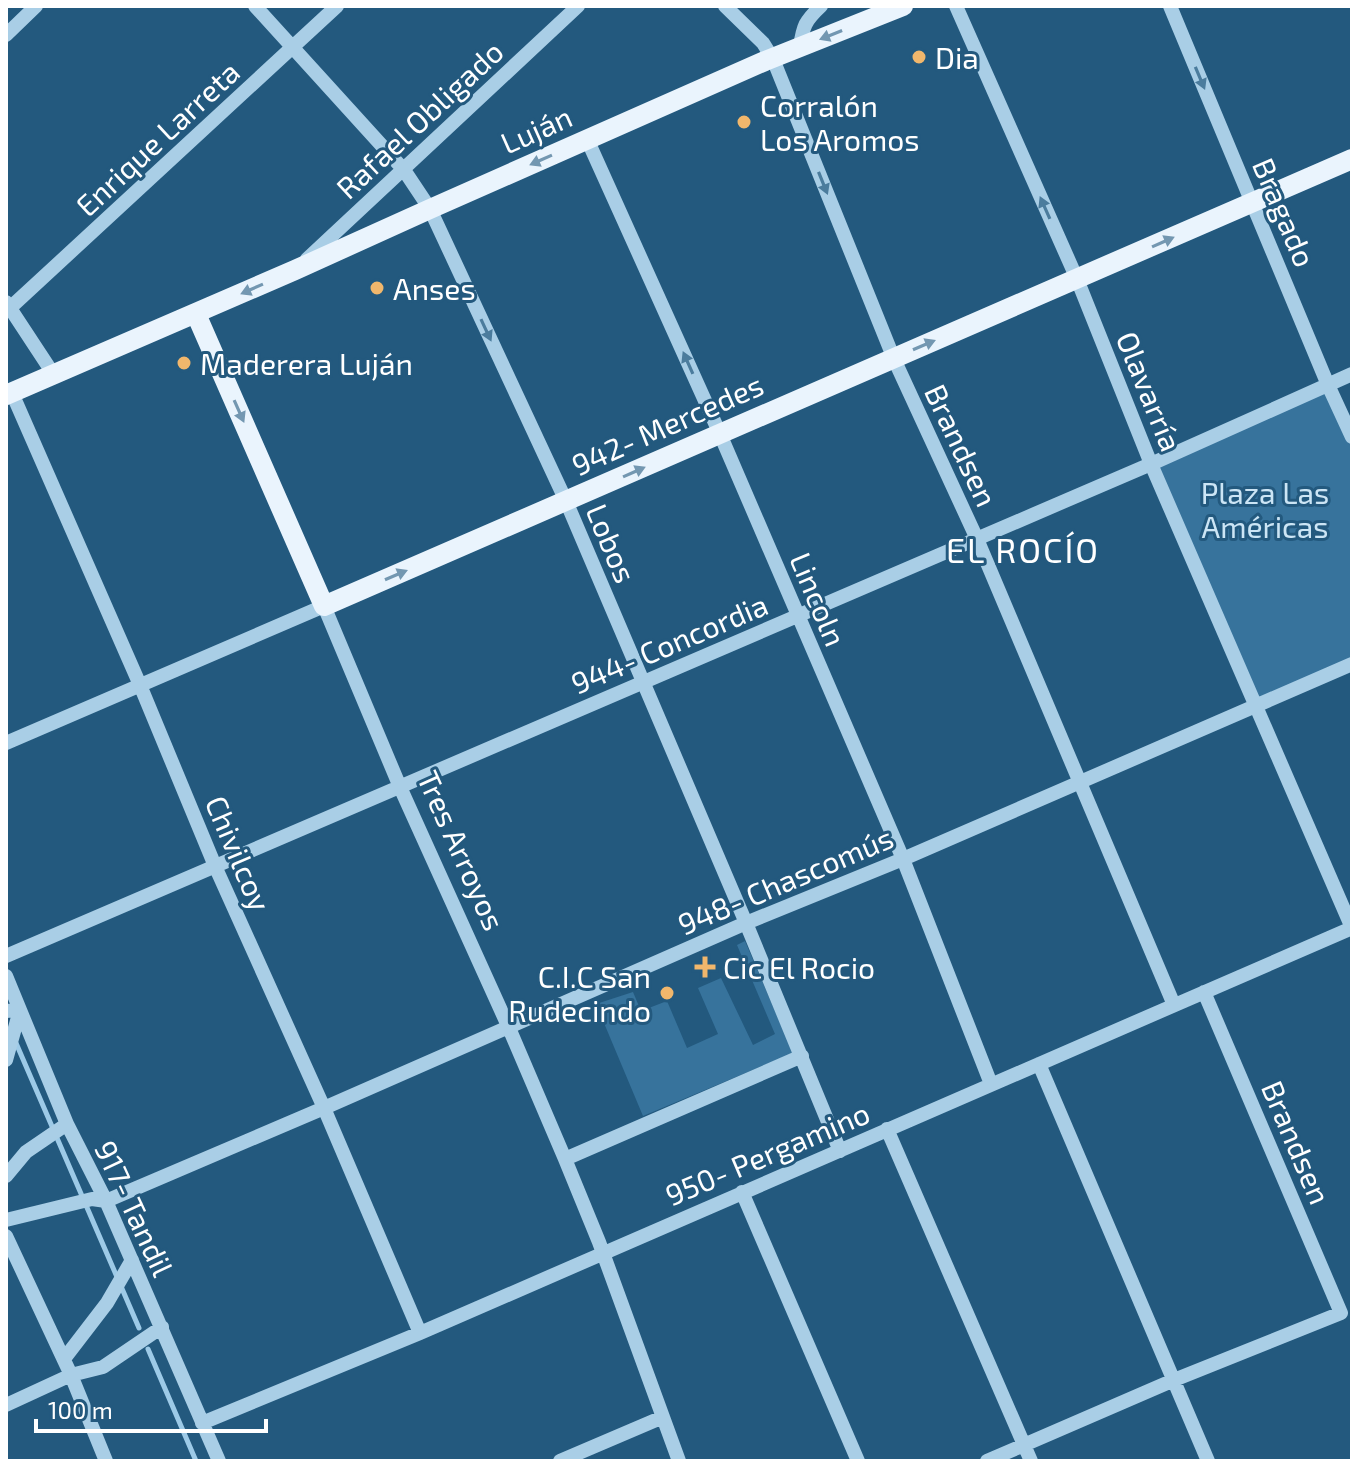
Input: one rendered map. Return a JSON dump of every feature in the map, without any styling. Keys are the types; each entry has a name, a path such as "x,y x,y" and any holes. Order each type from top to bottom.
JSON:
{"main road":[{"name":"Luján","path":"9,394 587,139 903,6"},
{"name":"942- Mercedes","path":"324,606 1352,159"},
{"name":"Tres Arroyos","path":"196,314 324,606"}],"street":[{"path":"6,35 36,6"},
{"name":"Lobos","path":"255,6 404,170 430,209 566,501 840,1151"},
{"name":"Enrique Larreta","path":"8,304 337,6"},
{"name":"Rafael Obligado","path":"295,270 578,6"},
{"name":"Brandsen","path":"725,6 763,43 773,59 894,359 977,539 1174,1005"},
{"path":"800,47 807,19 821,6"},
{"name":"Olavarría","path":"956,6 1077,279 1151,464 1352,928"},
{"name":"Bragado","path":"1170,6 1352,437"},
{"name":"Lincoln","path":"587,139 720,434 903,859 991,1084"},
{"path":"8,304 54,375"},
{"name":"944- Concordia","path":"6,956 1151,464 1352,374"},
{"name":"Chivilcoy","path":"9,394 140,685 215,866 324,1108 420,1333"},
{"name":"942- Mercedes","path":"6,743 324,606"},
{"name":"Tres Arroyos","path":"324,606 400,787 565,1159 679,1461"},
{"name":"948- Chascomús","path":"6,1220 92,1199 106,1201 1352,664"},
{"name":"950- Pergamino","path":"202,1423 420,1333 1352,928"},
{"name":"917- Tandil","path":"6,976 13,1010 58,1130 106,1201 219,1461"},
{"name":"Brandsen","path":"1174,1380 1341,1313 1204,992"},
{"path":"6,1060 13,1010"},
{"path":"565,1159 802,1056"},
{"path":"1039,1064 1208,1461"},
{"path":"887,1129 1031,1461"},
{"path":"6,1176 26,1152 58,1130"},
{"path":"742,1192 858,1461"},
{"path":"6,1236 64,1359 106,1461"},
{"path":"64,1359 107,1303 132,1260"},
{"path":"6,1405 71,1375 103,1367 162,1327"},
{"path":"987,1461 1174,1380"},
{"path":"560,1461 663,1417"}],"green space":[{"name":"Plaza Las Américas","path":"1328,385 1352,437 1352,664 1256,706 1151,464"},
{"path":"745,941 793,1053 643,1116 596,1004 633,992 641,1011 667,1001 687,1048 718,1034 698,988 721,978 753,1045 775,1034 737,945"}],"waterway":[{"path":"16,1043 139,1328"},
{"path":"148,1349 196,1461"}],"place":[{"name":"Dia","path":"919,57"},
{"name":"Corralón Los Aromos","path":"744,122"},
{"name":"Anses","path":"377,288"},
{"name":"Maderera Luján","path":"184,363"},
{"name":"Cic El Rocio","path":"705,967"},
{"name":"C.I.C San Rudecindo","path":"667,993"}],"district":[{"name":"EL ROCÍO","path":"1023,549"}]}
